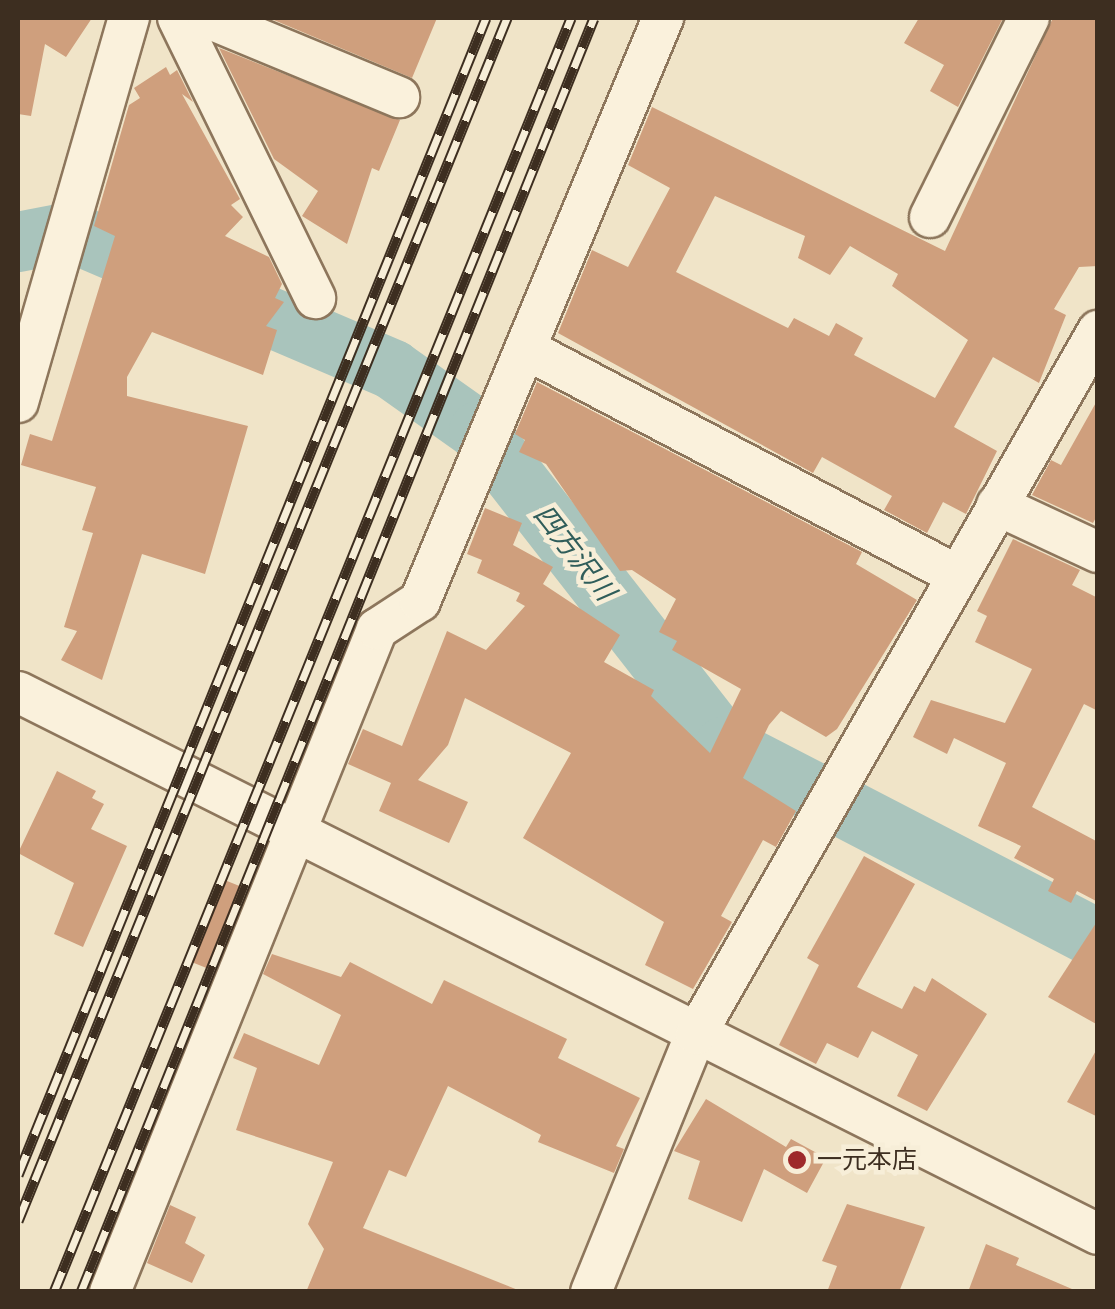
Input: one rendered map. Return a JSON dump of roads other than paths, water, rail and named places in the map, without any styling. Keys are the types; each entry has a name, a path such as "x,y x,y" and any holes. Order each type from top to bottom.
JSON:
{"street":[{"path":"18,402 129,18"},
{"path":"178,18 315,298"},
{"path":"208,18 399,98"},
{"path":"110,1292 377,629 420,600 663,18"},
{"path":"930,217 1028,18"},
{"path":"591,1292 696,1034 997,505 1082,392 1098,331"},
{"path":"526,348 957,575"},
{"path":"997,505 1098,552"},
{"path":"18,692 296,836 1098,1234"}],"waterway":[{"name":"四方沢川","path":"18,242 70,232 393,370 479,431 725,746 1098,939"}],"railway":[{"path":"18,1175 486,18"},
{"path":"18,1221 507,18"},
{"path":"54,1292 571,18"},
{"path":"81,1292 594,18"}],"place":[{"name":"一元本店","path":"797,1160"}]}
